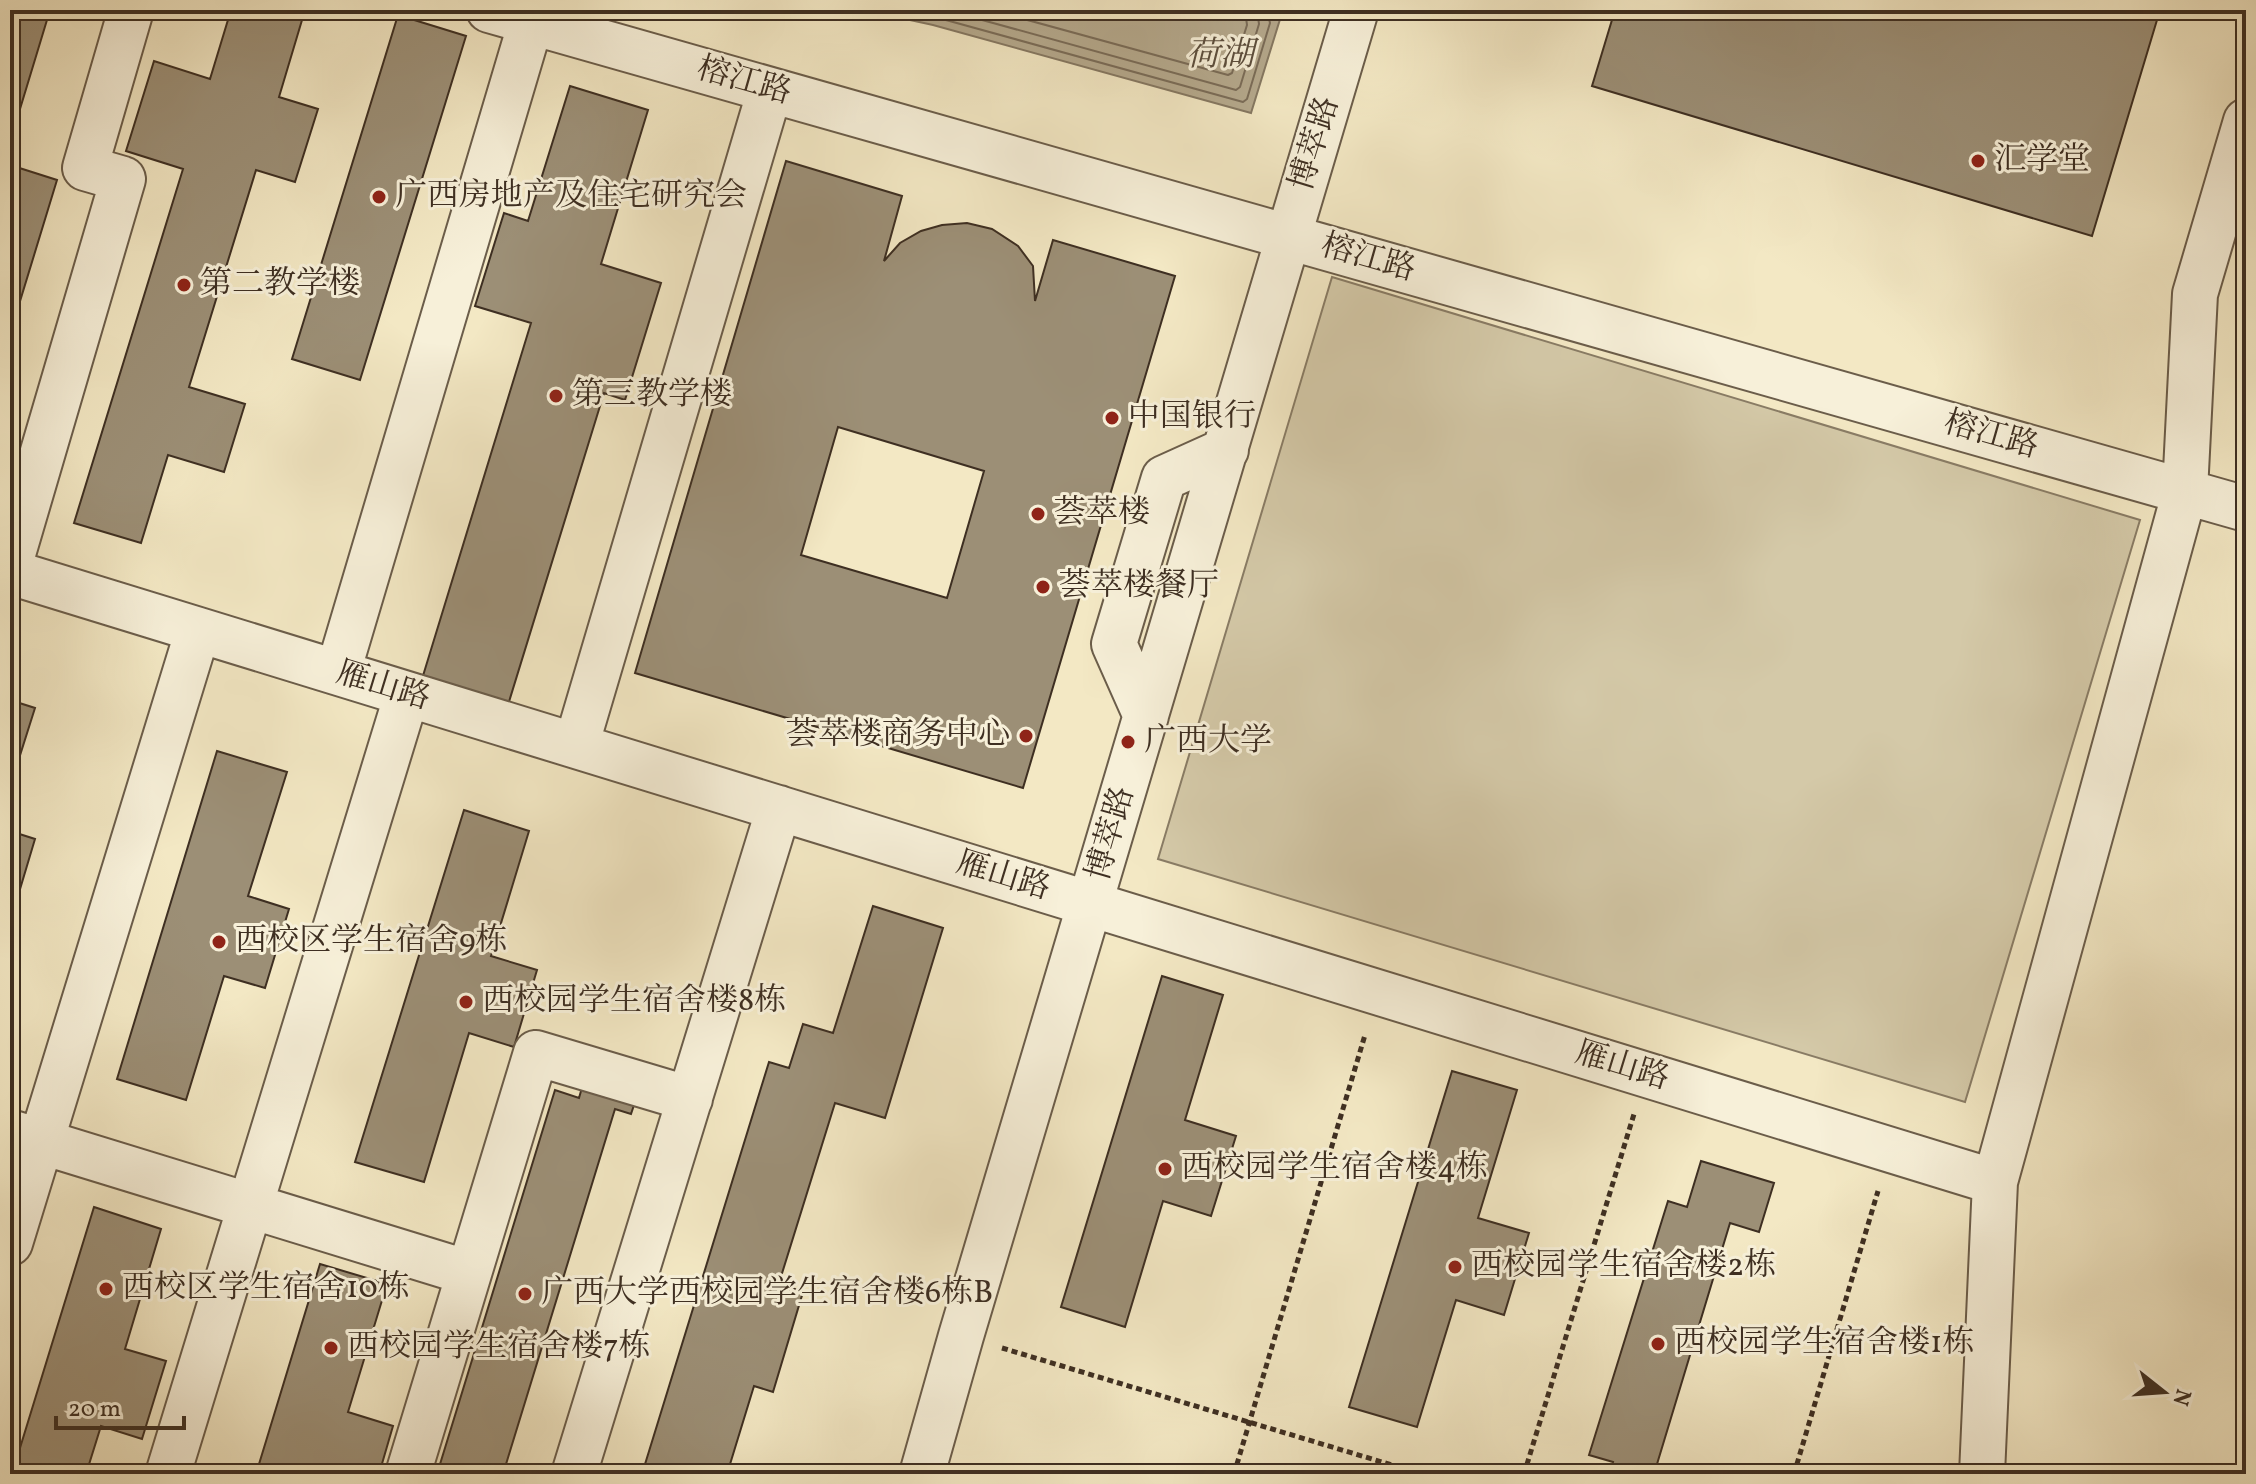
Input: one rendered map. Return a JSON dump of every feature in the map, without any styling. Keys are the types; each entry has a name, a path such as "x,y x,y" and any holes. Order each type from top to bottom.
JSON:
{"street":[{"path":"10,564 123,179 85,168 131,10"},
{"name":"榕江路","path":"489,10 2246,509"},
{"name":"博萃路","path":"922,1474 1356,10"},
{"path":"338,672 531,22"},
{"path":"576,746 770,90"},
{"path":"1982,1474 1995,1182 2185,491 2195,294 2246,121"},
{"name":"雁山路","path":"10,572 1995,1182"},
{"path":"10,1243 26,1137 198,630"},
{"path":"168,1474 407,694"},
{"path":"574,1474 779,808"},
{"path":"408,1474 536,1053 690,1099"},
{"path":"26,1137 469,1273"}],"path":[{"path":"1234,1474 1378,992"},
{"path":"1524,1474 1646,1075"},
{"path":"1794,1474 1891,1150"},
{"path":"961,1336 1422,1474"}],"shaded area":[{"path":"1332,277 2140,520 1965,1102 1158,859"}],"water":[{"name":"荷湖","path":"864,10 1266,10 1281,16 1251,113 933,25"}],"building":[{"path":"10,10 50,10 10,142"},
{"name":"第二教学楼","path":"231,10 305,10 279,97 318,109 295,182 256,170 189,387 245,404 224,472 168,455 141,543 74,523 183,169 126,151 154,61 210,79"},
{"name":"汇学堂","path":"1615,10 2160,10 2092,236 1592,86"},
{"name":"广西房地产及住宅研究会","path":"398,15 466,36 360,380 292,359"},
{"name":"第三教学楼","path":"570,86 648,110 601,264 661,283 625,400 604,393 508,705 422,679 531,323 475,306 504,213 528,221"},
{"path":"786,161 902,196 884,261 900,243 921,231 967,223 992,229 1018,246 1033,266 1035,301 1053,240 1175,276 1023,788 635,673","holes":["838,427 984,471 947,598 801,555"]},
{"path":"10,165 57,180 10,334"},
{"path":"10,700 35,708 10,787"},
{"name":"西校区学生宿舍9栋","path":"217,751 287,772 248,896 289,909 265,988 224,976 186,1100 117,1079"},
{"name":"西校园学生宿舍楼8栋","path":"464,810 529,831 491,956 537,970 514,1047 469,1033 424,1182 355,1162"},
{"path":"10,831 35,839 12,916 10,916"},
{"path":"873,906 943,928 885,1118 835,1103 779,1283 803,1292 773,1392 754,1386 727,1474 642,1474 769,1062 789,1068 803,1024 833,1033"},
{"name":"西校园学生宿舍楼4栋","path":"1162,976 1223,995 1185,1120 1236,1136 1211,1216 1163,1201 1125,1327 1061,1307"},
{"name":"西校园学生宿舍楼2栋","path":"1452,1071 1517,1090 1478,1218 1529,1233 1504,1315 1456,1300 1417,1427 1349,1407"},
{"name":"广西大学西校园学生宿舍楼6栋B","path":"585,1077 638,1093 631,1114 615,1109 503,1474 437,1474 555,1090 579,1098"},
{"name":"西校园学生宿舍楼1栋","path":"1701,1161 1774,1183 1759,1232 1730,1223 1654,1474 1609,1474 1613,1462 1589,1455 1668,1201 1687,1207"},
{"name":"西校区学生宿舍10栋","path":"94,1207 161,1229 125,1349 166,1361 142,1439 101,1426 86,1474 12,1474"},
{"name":"西校园学生宿舍楼7栋","path":"320,1264 387,1284 348,1412 393,1426 379,1474 256,1474"}],"place":[{"name":"汇学堂","path":"1978,161"},
{"name":"广西房地产及住宅研究会","path":"379,197"},
{"name":"第二教学楼","path":"184,285"},
{"name":"第三教学楼","path":"556,396"},
{"name":"中国银行","path":"1112,418"},
{"name":"荟萃楼","path":"1038,514"},
{"name":"荟萃楼餐厅","path":"1043,587"},
{"name":"荟萃楼商务中心","path":"1026,736"},
{"name":"广西大学","path":"1128,742"},
{"name":"西校区学生宿舍9栋","path":"219,942"},
{"name":"西校园学生宿舍楼8栋","path":"466,1002"},
{"name":"西校园学生宿舍楼4栋","path":"1165,1169"},
{"name":"西校园学生宿舍楼2栋","path":"1455,1267"},
{"name":"西校区学生宿舍10栋","path":"106,1289"},
{"name":"广西大学西校园学生宿舍楼6栋B","path":"525,1294"},
{"name":"西校园学生宿舍楼1栋","path":"1658,1344"},
{"name":"西校园学生宿舍楼7栋","path":"331,1348"}]}
